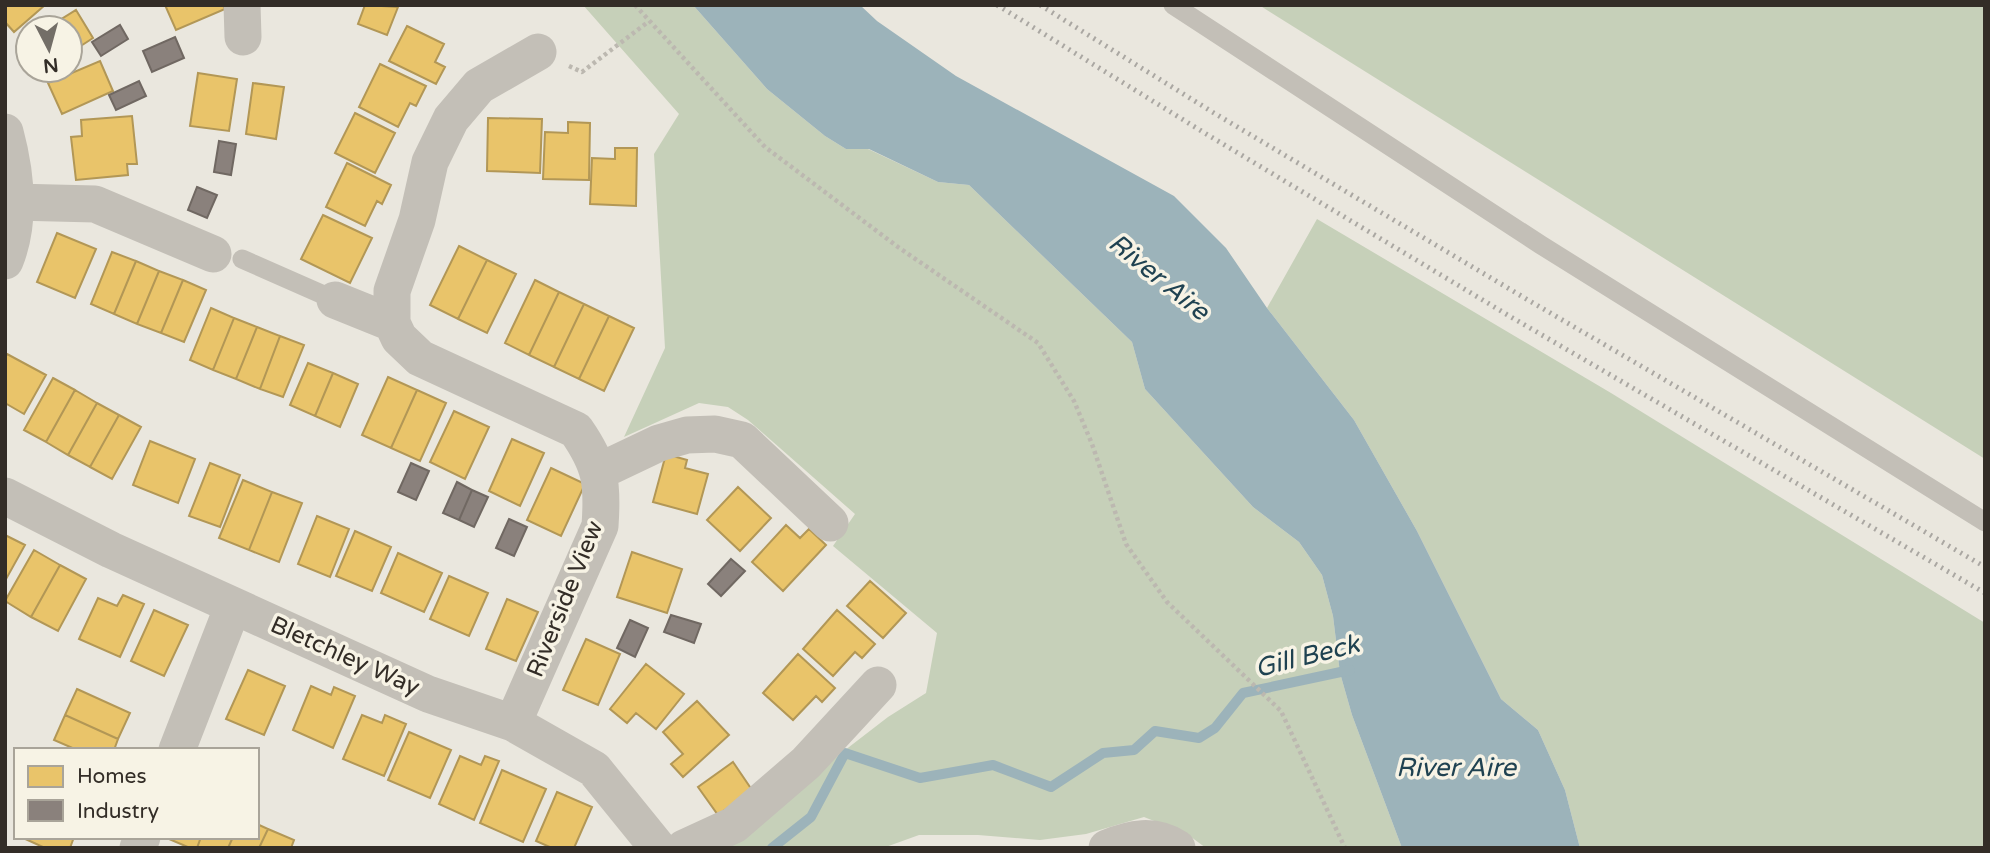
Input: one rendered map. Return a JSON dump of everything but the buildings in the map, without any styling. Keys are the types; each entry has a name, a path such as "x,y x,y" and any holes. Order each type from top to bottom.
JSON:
{"street":[{"path":"335,300 392,323 392,291 417,220 430,162 452,119 479,86 538,52"},
{"path":"5,132 12,161 14,202 13,242 5,261"},
{"path":"14,202 95,204 227,257"},
{"name":"Riverside View","path":"392,323 399,338 420,358 576,430 592,453 598,472 602,498 600,526 513,723"},
{"path":"598,472 659,443 687,435 715,434 729,437 742,440 830,523"},
{"name":"Bletchley Way","path":"5,496 111,550 428,694 513,723 594,769 658,848"},
{"path":"178,748 233,606"},
{"path":"684,848 734,825 806,764 878,685"},
{"path":"1107,848 1126,839 1147,837 1168,842 1177,848"}],"lane":[{"path":"1173,5 1541,245 1985,522"},
{"path":"227,257 335,300"}],"path":[{"path":"635,5 765,147 898,247 1038,343 1074,401 1092,444 1126,544 1167,602 1281,711 1345,848"},
{"path":"582,72 648,22"}],"green space":[{"path":"583,5 693,5 767,89 825,136 846,149 868,149 938,182 969,185 1132,342 1145,389 1253,507 1299,542 1322,575 1333,616 1340,673 1352,715 1402,848 1206,848 1187,834 1144,817 1086,834 1040,840 978,835 919,835 883,848 718,848 888,717 926,693 937,633 833,546 855,514 748,420 728,407 699,403 624,437 665,348 654,154 679,114"},
{"path":"1259,5 1985,5 1985,459"},
{"path":"1317,219 1611,393 1985,623 1985,848 1580,848 1565,790 1538,730 1501,699 1417,531 1354,420 1267,308"}],"water":[{"name":"River Aire","path":"693,5 860,5 877,21 956,76 1174,196 1226,248 1267,308 1354,420 1417,531 1501,699 1538,730 1565,790 1580,848 1402,848 1352,715 1340,673 1333,616 1322,575 1299,542 1253,507 1145,389 1132,342 969,185 938,182 869,149 846,149 825,136 767,89"}],"waterway":[{"name":"Gill Beck","path":"772,848 811,817 845,753 920,778 993,765 1051,787 1103,753 1134,750 1155,731 1199,738 1215,728 1243,693 1350,670"}],"railway":[{"path":"997,5 1511,317 1985,593"},
{"path":"1040,5 1214,113 1523,297 1985,567"}]}
